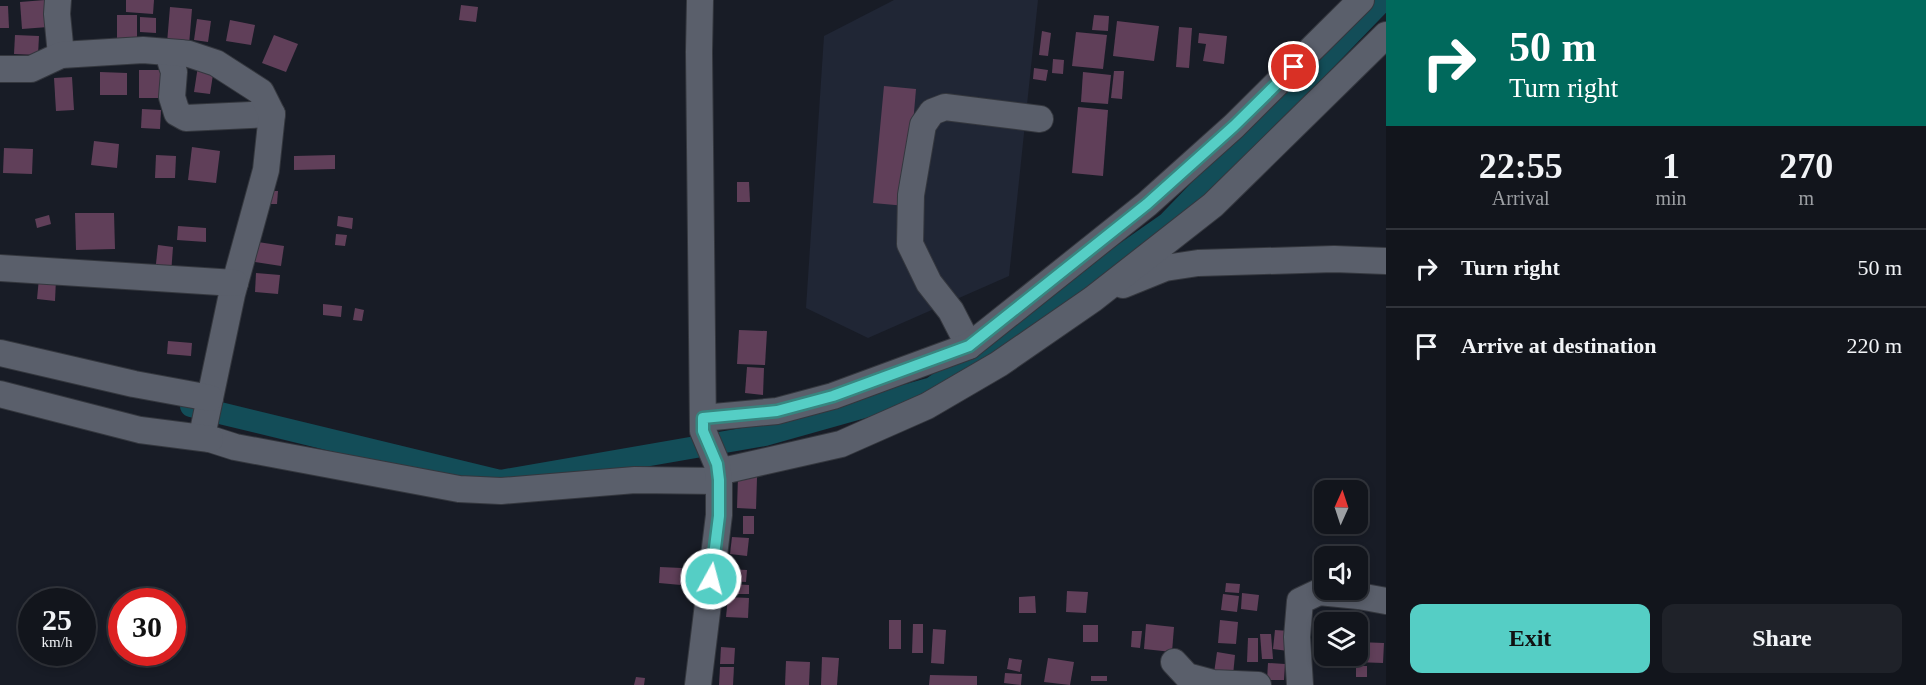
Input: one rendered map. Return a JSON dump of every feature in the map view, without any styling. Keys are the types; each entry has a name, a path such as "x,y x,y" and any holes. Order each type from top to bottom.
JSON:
{"street":[{"path":"58,0 61,55"},
{"path":"698,685 719,516 718,472 703,425 700,0"},
{"path":"1093,299 1234,126 1361,0"},
{"path":"703,425 777,411 833,396 969,346 1148,232 1213,205 1386,35"},
{"path":"0,69 31,69 61,55 143,50 180,53 216,63 261,92 272,114 266,170 235,283 209,400 207,435"},
{"path":"180,53 171,63 174,72 172,97 177,113 186,118 272,114"},
{"path":"969,346 951,311 929,283 910,244 911,195 923,125 932,112 945,107 1040,119"},
{"path":"0,394 140,429 207,435 235,447 459,489 501,491 718,472 841,444 927,406 999,364 1093,299 1166,268 1198,263 1334,259 1386,261"},
{"path":"0,268 235,283"},
{"path":"0,353 209,400"},
{"path":"1300,685 1298,637 1300,601 1319,592 1386,601"},
{"path":"1174,662 1187,676 1213,683 1258,685"}],"shaded area":[{"path":"894,0 1038,0 1009,276 868,338 806,308 824,36"}],"building":[{"path":"45,0 48,27 22,29 20,2"},
{"path":"126,0 154,0 153,14 126,12"},
{"path":"461,5 478,7 476,22 459,20"},
{"path":"0,6 8,6 9,28 0,28"},
{"path":"170,7 192,9 189,45 167,43"},
{"path":"117,15 137,15 137,39 117,39"},
{"path":"1094,15 1109,16 1108,31 1092,30"},
{"path":"140,17 156,18 156,33 140,32"},
{"path":"197,19 211,21 208,42 194,40"},
{"path":"230,20 255,25 251,45 226,41"},
{"path":"1117,21 1159,26 1154,61 1113,56"},
{"path":"1179,27 1192,28 1189,68 1176,67"},
{"path":"1042,31 1051,33 1048,56 1039,55"},
{"path":"1076,32 1107,35 1103,69 1072,66"},
{"path":"1199,33 1227,36 1224,64 1203,61 1206,44 1198,43"},
{"path":"15,35 39,36 38,55 14,54"},
{"path":"274,35 298,44 286,72 262,63"},
{"path":"1053,59 1064,60 1063,74 1052,73"},
{"path":"198,66 214,68 210,94 194,92"},
{"path":"1034,68 1048,70 1046,81 1033,79"},
{"path":"139,70 165,70 165,98 139,98"},
{"path":"1114,71 1124,71 1122,99 1111,98"},
{"path":"100,72 127,73 127,95 100,95"},
{"path":"1083,72 1111,75 1108,104 1081,102"},
{"path":"72,77 74,110 56,111 54,78"},
{"path":"884,86 916,89 906,206 873,203"},
{"path":"1078,107 1108,110 1103,176 1072,173"},
{"path":"142,109 161,110 160,129 141,128"},
{"path":"94,141 119,144 117,168 91,165"},
{"path":"192,147 220,151 216,183 188,180"},
{"path":"4,148 33,149 32,174 3,173"},
{"path":"156,155 176,156 175,178 155,178"},
{"path":"335,155 335,169 294,170 294,156"},
{"path":"737,182 749,182 750,202 737,202"},
{"path":"265,191 278,191 277,204 265,204"},
{"path":"75,213 114,213 115,249 76,250"},
{"path":"49,215 51,224 37,228 35,219"},
{"path":"338,216 353,218 352,229 337,226"},
{"path":"178,226 206,228 206,242 177,240"},
{"path":"336,234 347,235 345,246 335,245"},
{"path":"258,242 284,246 281,266 255,262"},
{"path":"158,245 173,247 171,274 155,273"},
{"path":"256,273 280,275 278,294 255,292"},
{"path":"39,278 56,279 55,301 37,299"},
{"path":"323,304 342,306 341,317 323,315"},
{"path":"355,308 364,310 362,321 353,320"},
{"path":"739,330 767,331 765,365 737,364"},
{"path":"168,341 192,343 191,356 167,354"},
{"path":"747,367 764,368 763,395 745,393"},
{"path":"738,477 757,477 756,509 737,508"},
{"path":"743,516 754,516 754,534 743,534"},
{"path":"732,537 749,538 747,556 730,554"},
{"path":"660,567 682,568 681,585 659,583"},
{"path":"727,569 747,570 746,582 727,581"},
{"path":"1226,583 1240,584 1239,593 1225,592"},
{"path":"731,584 749,585 749,594 731,594"},
{"path":"1067,591 1088,592 1086,613 1066,612"},
{"path":"1242,593 1259,595 1257,611 1241,609"},
{"path":"1223,594 1239,596 1237,612 1221,610"},
{"path":"1035,596 1036,613 1019,613 1019,597"},
{"path":"728,597 749,598 748,618 726,617"},
{"path":"889,620 901,620 901,649 889,649"},
{"path":"1220,620 1238,622 1236,644 1218,643"},
{"path":"913,624 923,624 923,653 912,653"},
{"path":"1146,624 1174,627 1172,652 1144,649"},
{"path":"1083,625 1098,625 1098,642 1083,642"},
{"path":"933,629 946,630 944,664 931,663"},
{"path":"1275,630 1290,631 1288,651 1273,649"},
{"path":"1132,631 1142,631 1140,648 1131,647"},
{"path":"1260,634 1271,634 1273,659 1262,659"},
{"path":"1248,638 1258,638 1258,662 1247,662"},
{"path":"1368,642 1384,643 1383,663 1368,662"},
{"path":"721,647 735,648 734,664 720,664"},
{"path":"1217,652 1235,655 1233,675 1214,673"},
{"path":"822,657 839,658 837,685 821,685"},
{"path":"1009,658 1022,660 1020,672 1007,669"},
{"path":"1048,658 1074,662 1070,685 1044,682"},
{"path":"786,661 810,662 809,685 785,685"},
{"path":"1268,663 1285,664 1284,680 1267,680"},
{"path":"1356,666 1367,666 1367,677 1356,677"},
{"path":"720,667 734,667 733,685 719,685"},
{"path":"1005,673 1022,674 1021,685 1004,683"},
{"path":"930,675 977,676 977,685 929,685"},
{"path":"1091,676 1107,676 1107,681 1091,681"},
{"path":"636,677 645,678 644,685 634,685"}],"waterway":[{"path":"191,406 500,481 765,435 932,388 1168,223 1383,0"}],"route":[{"path":"711,579 719,516 719,480 717,464 703,431 703,418 777,411 833,396 969,346 1147,204 1234,126 1294,67"}]}
